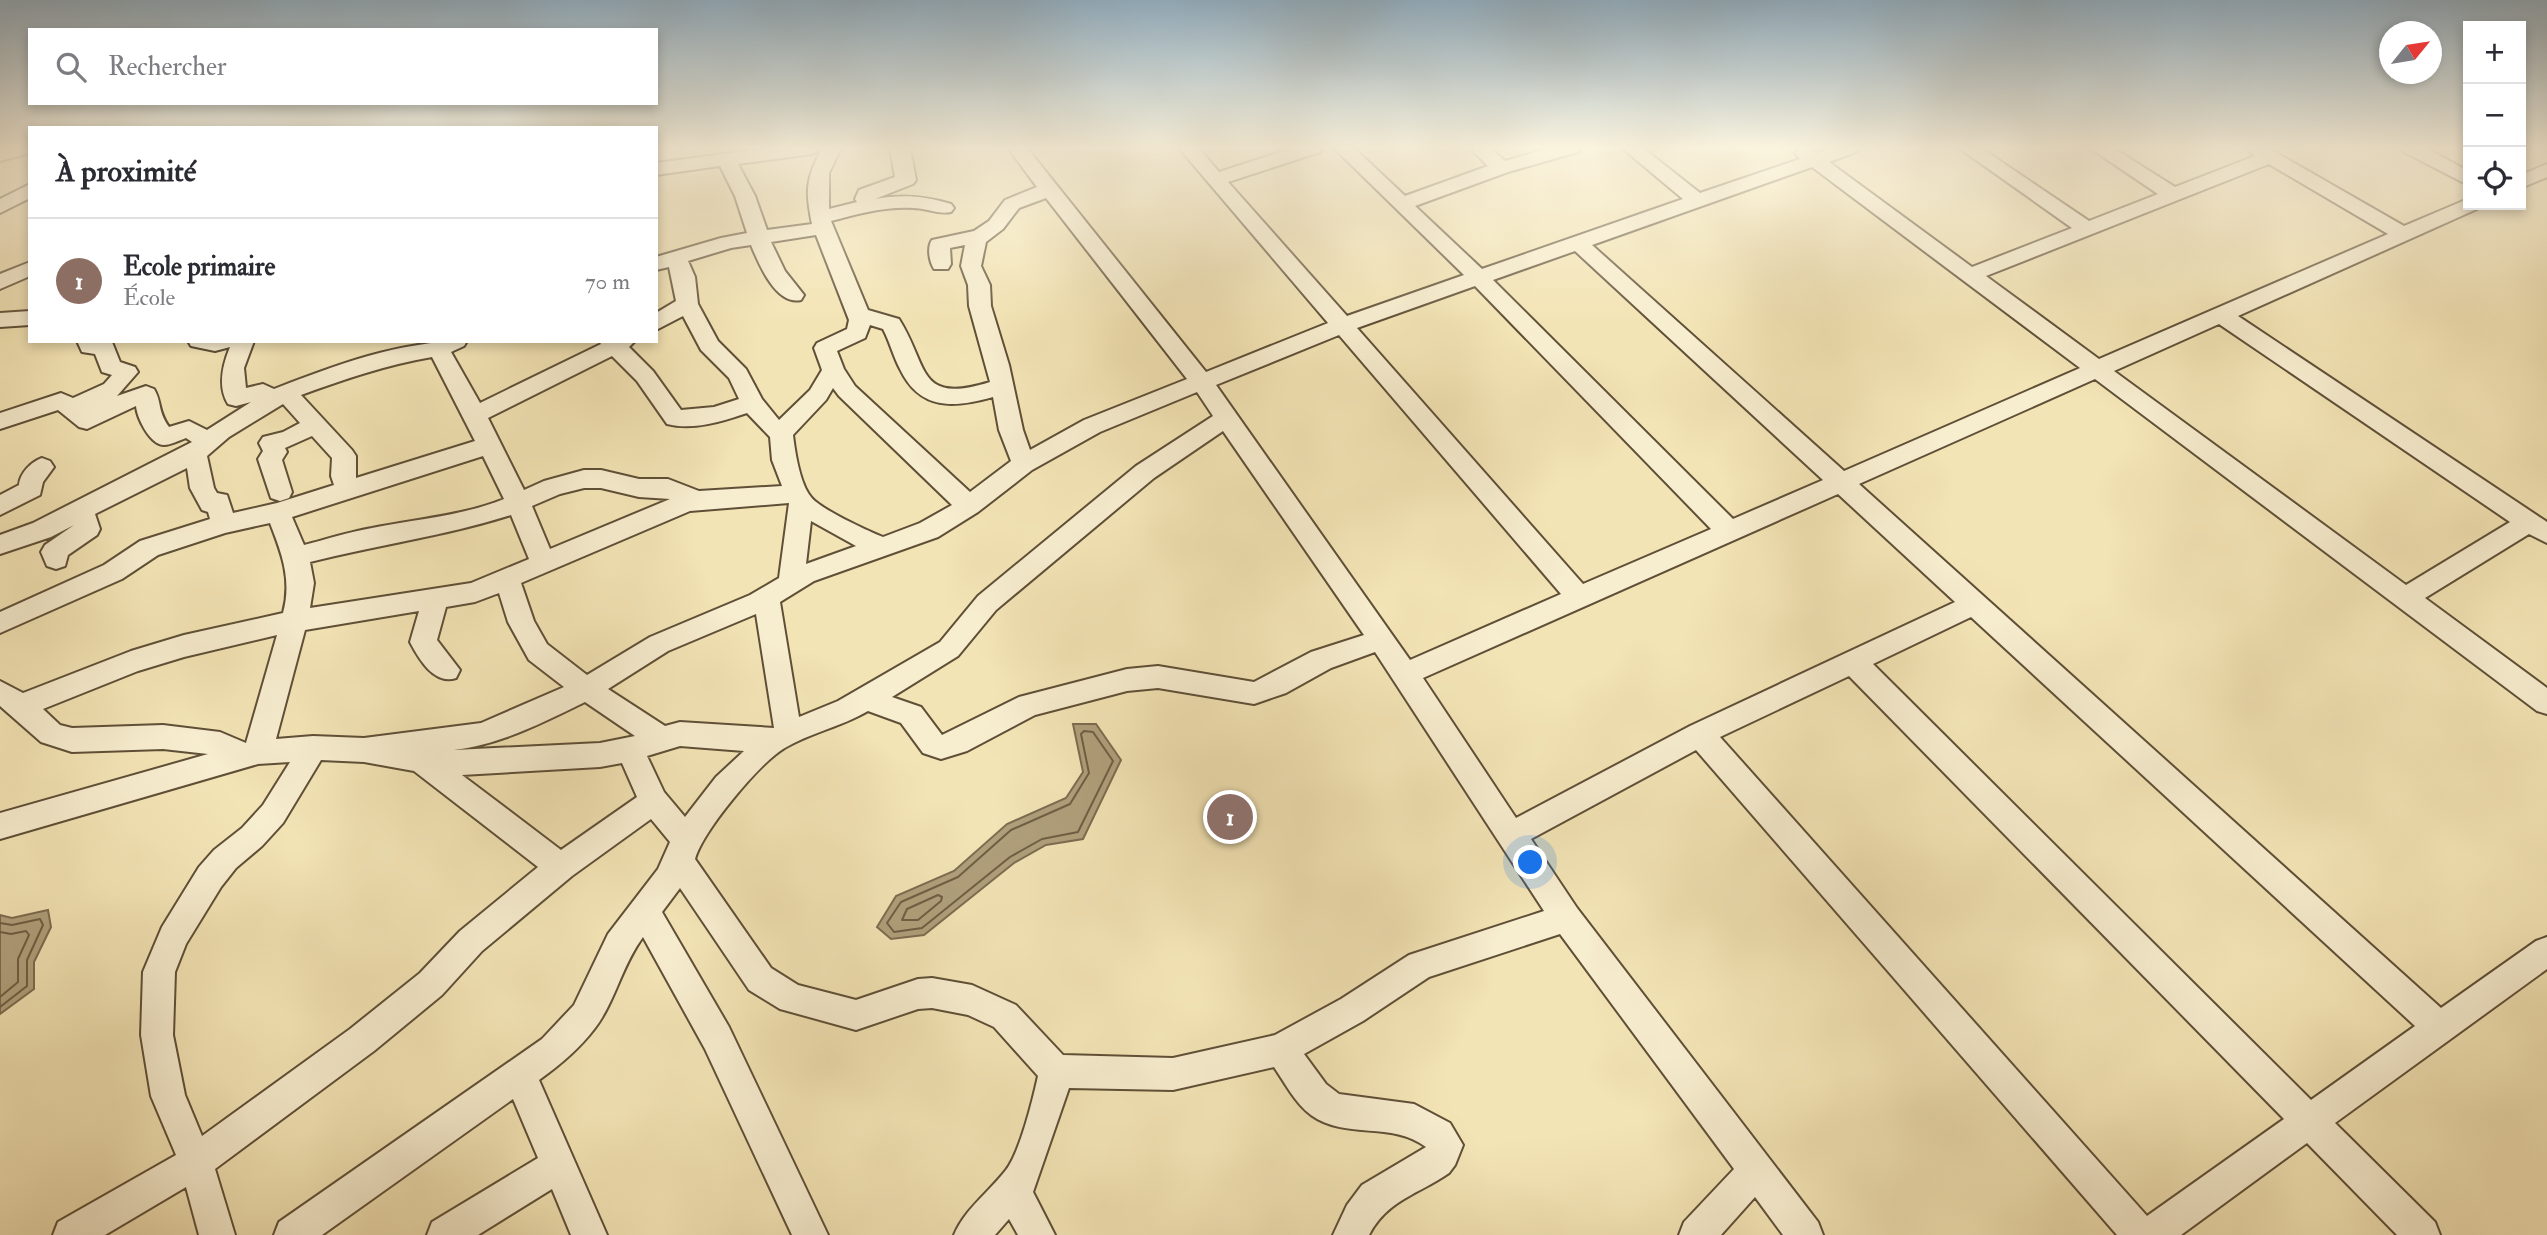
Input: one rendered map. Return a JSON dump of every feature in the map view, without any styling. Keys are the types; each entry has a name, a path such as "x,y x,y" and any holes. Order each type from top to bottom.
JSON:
{"street":[{"path":"748,206 756,237 777,278 793,295"},
{"path":"818,206 836,266 853,296 859,315 859,331 825,348 833,370 847,391 969,506"},
{"path":"666,261 822,223 862,207 877,206"},
{"path":"938,206 944,208"},
{"path":"941,264 940,244 979,236 996,225 1011,206"},
{"path":"1063,206 1201,381 1405,674 1566,918 1805,1235"},
{"path":"1239,206 1580,598"},
{"path":"1403,206 1480,279 1728,530"},
{"path":"364,750 481,735 511,725 586,689 659,644 766,598 791,581 881,545 929,530 969,506 1024,464 1091,426 1343,325 1685,206"},
{"path":"1876,206 2547,703"},
{"path":"2053,206 2088,229"},
{"path":"1969,275 2147,206"},
{"path":"2354,206 2403,234"},
{"path":"1405,674 2463,208"},
{"path":"979,236 976,239 971,266 979,285 980,306 1003,386 1012,430 1024,464"},
{"path":"1578,243 2440,1028"},
{"path":"666,261 684,277 687,304 709,345 738,374 752,403 771,426 781,433 784,460 798,499 791,581"},
{"path":"1,285 28,271"},
{"path":"658,322 687,304"},
{"path":"2220,314 2538,528 2406,598"},
{"path":"859,315 891,324 913,373 927,392 941,396 968,396 1003,386"},
{"path":"0,320 28,318"},
{"path":"242,343 233,368 236,398 262,392 279,396 314,425 344,456 343,476 348,490"},
{"path":"475,415 616,343 645,376 675,418 715,415 752,403"},
{"path":"79,422 127,372 110,367 106,344"},
{"path":"0,545 42,530 201,448 220,431 279,396 402,347 447,345 475,415 518,502 543,563"},
{"path":"781,433 818,394 833,370"},
{"path":"79,422 146,394 148,415 164,438 189,429 201,448 198,460 202,488 211,504 218,501 223,524"},
{"path":"0,421 61,401 79,422"},
{"path":"292,1235 554,1050 585,1016 620,944 669,879 682,850 726,786 780,738 825,720 866,699 949,649 996,596 1145,472 1226,418"},
{"path":"249,754 294,621 302,583 279,502 270,459 275,452 271,443 290,438 314,425"},
{"path":"0,623 95,581 149,548 279,502 348,490 489,445"},
{"path":"0,506 31,489 31,480 42,467"},
{"path":"296,556 370,537 463,521 553,487 590,479 639,488 667,488 697,500"},
{"path":"10,699 80,681 156,654 294,621 475,592 672,508 697,500 798,499 856,536 881,545"},
{"path":"56,559 54,552 88,530 80,509"},
{"path":"507,578 531,643 586,689 661,738"},
{"path":"766,598 775,635 785,715 780,738"},
{"path":"435,599 423,642 446,670"},
{"path":"1511,835 1700,734 1975,604"},
{"path":"866,699 906,712 917,721 933,745 941,747 957,743 1015,710 1127,680 1158,677 1254,693 1276,685 1333,655 1381,640"},
{"path":"1853,662 2422,1235"},
{"path":"10,699 51,734 72,740 163,737 220,744 249,754"},
{"path":"0,826 249,754 313,748 364,750 421,760 468,763 536,761 630,750 661,738 695,733 780,738"},
{"path":"1700,734 2140,1235"},
{"path":"217,1235 196,1162 168,1096 160,1062 157,1023 159,972 169,945 204,886 225,859 274,814 313,748"},
{"path":"630,750 654,801 760,979 791,998 856,1015 918,994 932,993 972,1000 1005,1016 1056,1070 1173,1074 1281,1049 1372,998 1420,965 1500,942 1566,918"},
{"path":"421,760 561,867"},
{"path":"71,1235 196,1162 384,1024 431,984 471,941 561,867 654,801"},
{"path":"644,909 717,1038 810,1235"},
{"path":"2151,1235 2547,951"},
{"path":"1281,1049 1319,1100 1328,1106 1355,1113 1395,1114 1412,1118 1441,1138 1446,1145 1444,1153 1434,1162 1379,1193 1361,1213 1351,1235"},
{"path":"972,1235 1013,1191 1026,1168 1056,1070"},
{"path":"520,1074 589,1235"},
{"path":"444,1235 559,1166"},
{"path":"1697,1235 1756,1170"},
{"path":"1013,1191 1037,1235"}],"water":[{"path":"1073,724 1096,724 1121,760 1083,839 1046,845 1014,863 924,935 891,939 877,927 896,896 954,871 1007,824 1066,798 1083,772"},
{"path":"48,910 51,927 34,962 34,989 0,1014 0,915 12,918"}],"place":[{"name":"Ecole primaire","path":"1230,817"}]}
